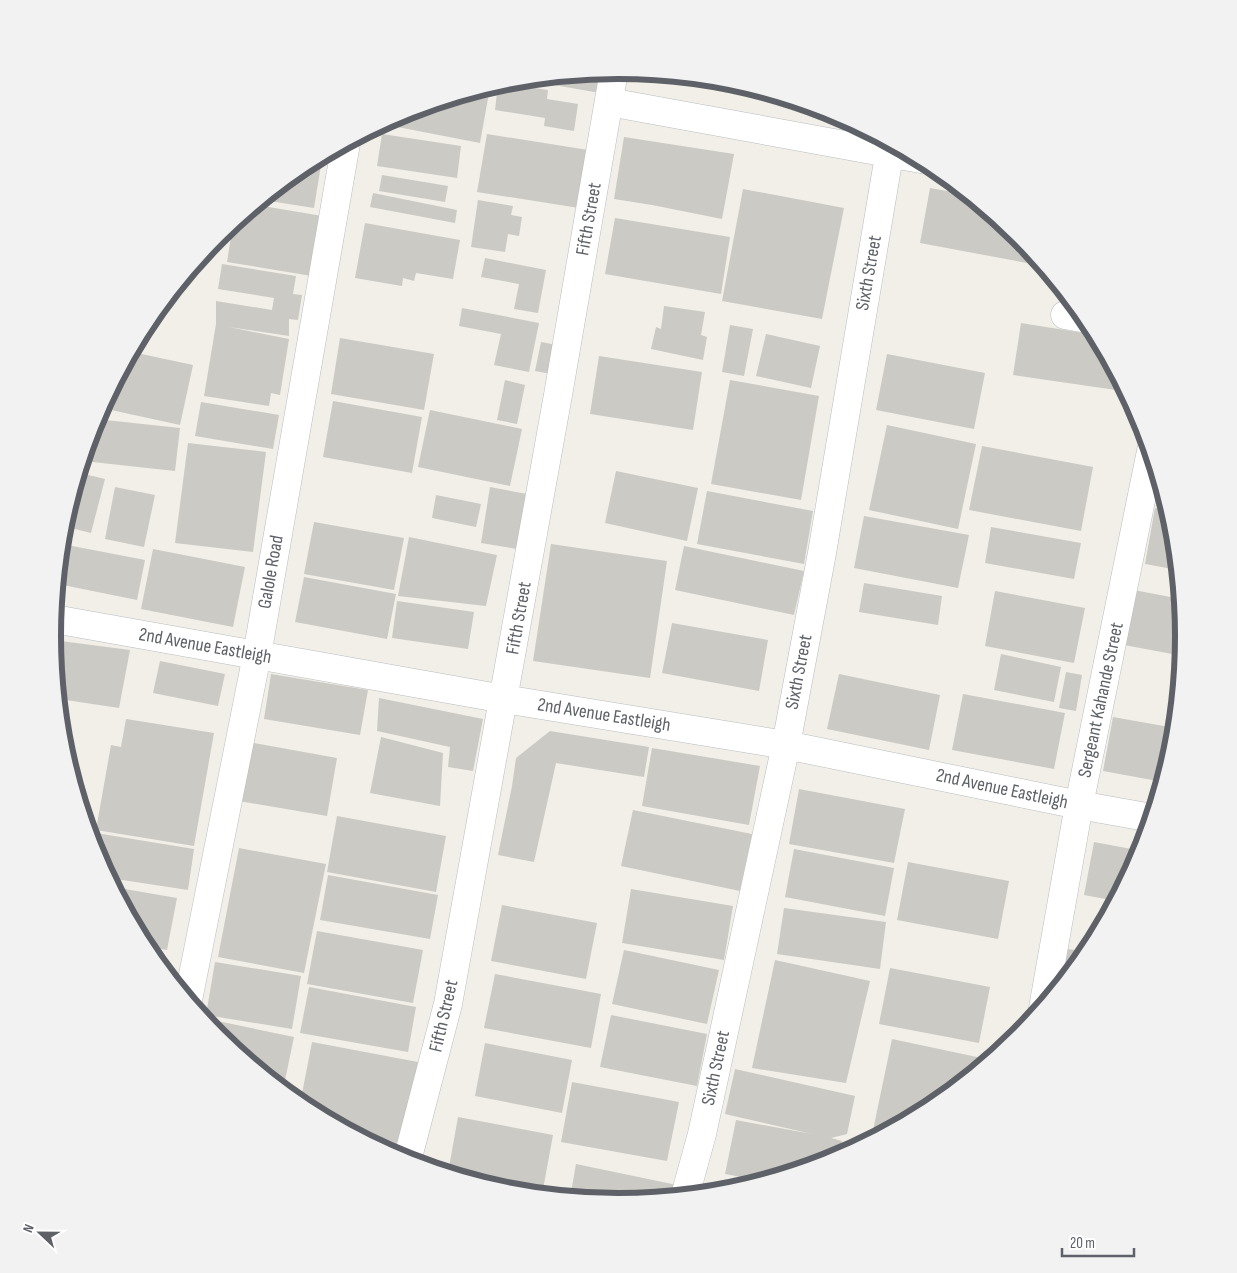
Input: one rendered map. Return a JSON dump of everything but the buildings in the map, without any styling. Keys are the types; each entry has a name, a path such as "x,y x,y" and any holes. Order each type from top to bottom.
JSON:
{"street":[{"name":"Fifth Street","path":"409,1153 448,1004 504,699 613,79"},
{"path":"609,102 886,148"},
{"name":"Sixth Street","path":"687,1189 702,1134 786,745 822,552 890,150"},
{"name":"Galole Road","path":"190,992 257,655 345,152"},
{"name":"Sergeant Kahande Street","path":"1044,996 1079,805 1148,464"},
{"name":"2nd Avenue Eastleigh","path":"61,620 504,699 786,745 1146,817"}]}
